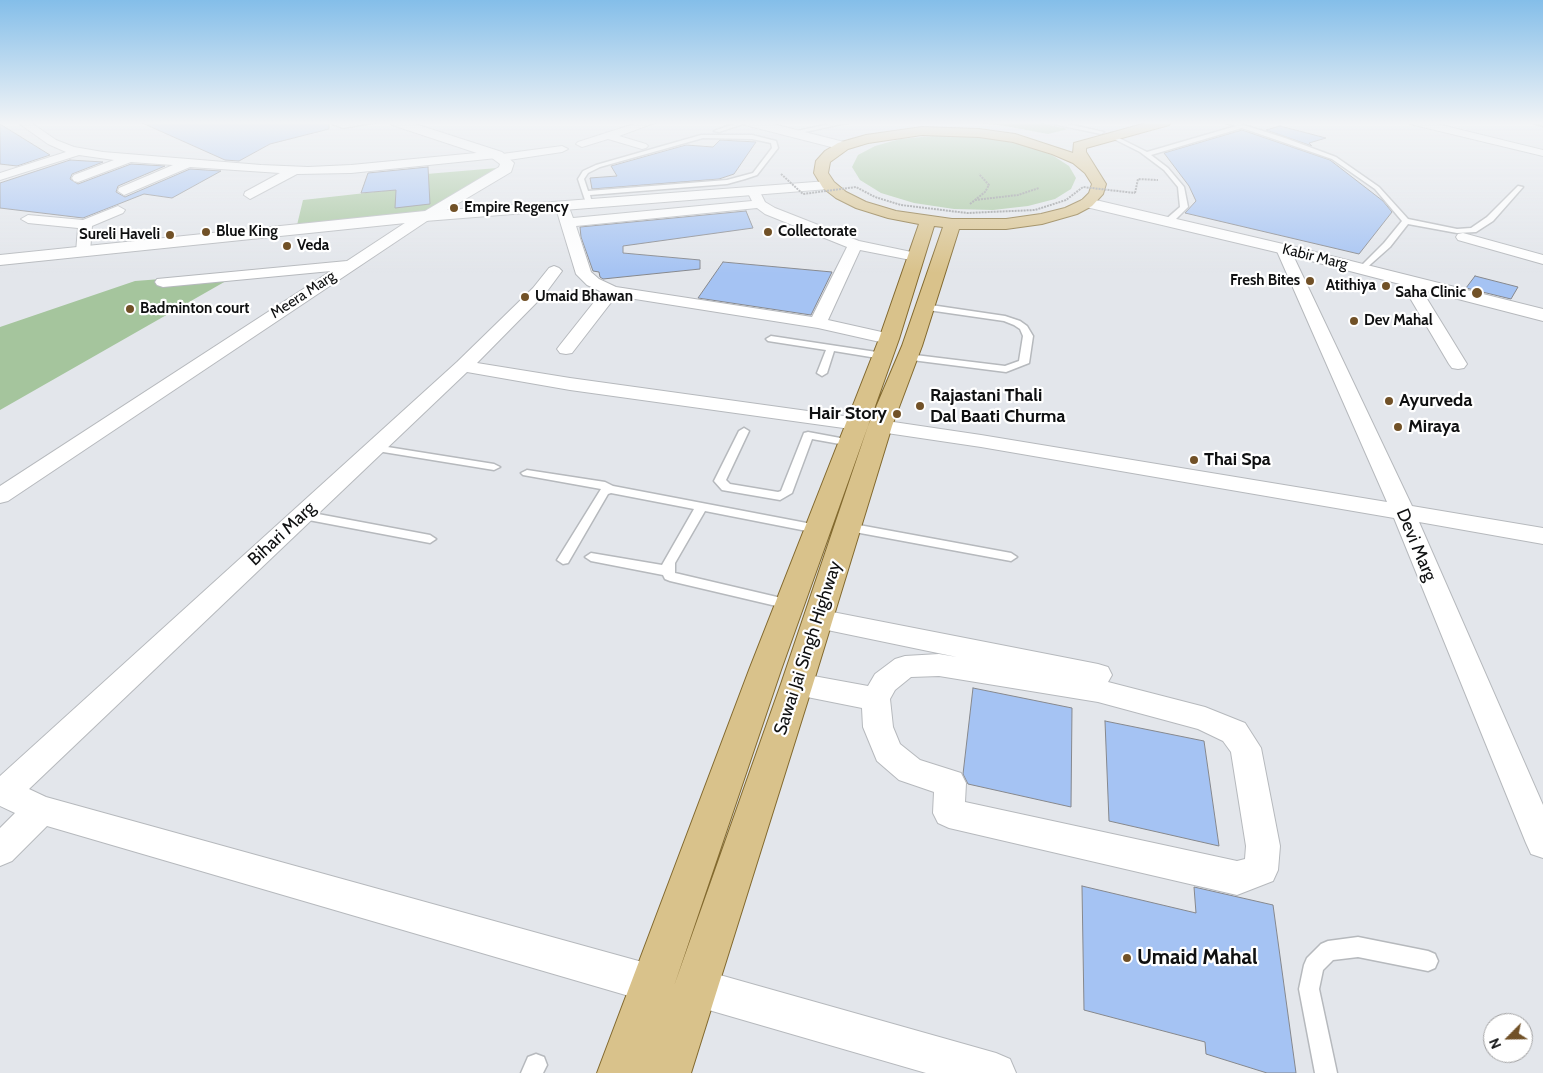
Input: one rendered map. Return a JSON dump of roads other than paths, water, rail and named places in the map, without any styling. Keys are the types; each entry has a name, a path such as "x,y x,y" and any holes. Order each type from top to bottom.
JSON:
{"main road":[{"path":"821,172 828,185 841,195 861,205 894,214 940,222 1006,224 1042,219 1071,212 1087,203 1096,194 1098,184 1091,172"},
{"path":"893,351 916,257 940,222"},
{"path":"893,351 924,307 940,222"},
{"name":"Sawai Jai Singh Highway","path":"667,1073 798,684 803,611 863,431 893,351"},
{"path":"621,1073 653,984 803,611"}],"street":[{"path":"1,177 17,172"},
{"path":"78,178 93,172"},
{"path":"124,191 167,172"},
{"path":"250,195 292,172"},
{"name":"Meera Marg","path":"0,496 350,264 501,172"},
{"path":"568,223 756,198 828,185"},
{"path":"0,260 426,216 562,206 587,198 691,190 756,198 770,211 855,244 916,257"},
{"name":"Kabir Marg","path":"1087,203 1284,249 1542,314"},
{"path":"562,206 584,274 593,282 612,291 818,323 893,351"},
{"path":"28,219 85,224 118,210"},
{"path":"84,252 85,224"},
{"path":"1463,236 1543,260"},
{"path":"818,323 855,244"},
{"name":"Devi Marg","path":"1284,249 1403,512 1543,843"},
{"path":"163,282 350,264"},
{"name":"Bihari Marg","path":"2,791 463,366 539,291 554,271"},
{"path":"1408,281 1458,364"},
{"path":"566,349 612,291"},
{"path":"463,366 863,431 981,440 1543,536"},
{"path":"803,611 1115,679"},
{"path":"939,665 1098,691 1205,719 1234,732 1246,748 1263,846 1261,870 1237,878 949,813 950,784 910,772 888,752 878,727 876,699 885,682 905,668 939,665"},
{"path":"798,684 876,699"},
{"path":"2,791 41,810 653,984"},
{"path":"0,850 41,810"},
{"path":"695,987 937,1065 996,1073"}],"lane":[{"path":"585,172 581,179 587,198"},
{"path":"691,190 743,178 756,172"},
{"path":"1168,222 1184,206 1181,187 1169,172"},
{"path":"1354,172 1377,188 1406,221 1457,231 1473,230 1490,219 1520,187"},
{"path":"1363,270 1387,245 1406,221"},
{"path":"770,339 831,348 893,351 1006,369 1024,363 1028,336 1024,328 1017,323 1005,318 924,307"},
{"path":"822,374 831,348"},
{"path":"744,431 720,481 726,487 780,496 786,494 808,435 863,431"},
{"path":"375,448 494,467"},
{"path":"527,473 605,486 610,489 701,507 1011,558"},
{"path":"563,560 598,500 604,492 610,489"},
{"path":"701,507 669,563 668,571 670,576 803,611"},
{"path":"302,515 430,539"},
{"path":"591,557 668,571"},
{"path":"1326,1073 1309,989 1314,965 1328,951 1358,947 1428,961"}],"place":[{"name":"Empire Regency","path":"454,208"},
{"name":"Blue King","path":"206,232"},
{"name":"Collectorate","path":"768,232"},
{"name":"Sureli Haveli","path":"170,235"},
{"name":"Veda","path":"287,246"},
{"name":"Fresh Bites","path":"1310,281"},
{"name":"Atithiya","path":"1386,286"},
{"name":"Saha Clinic","path":"1477,293"},
{"name":"Umaid Bhawan","path":"525,297"},
{"name":"Badminton court","path":"130,309"},
{"name":"Dev Mahal","path":"1354,321"},
{"name":"Ayurveda","path":"1389,401"},
{"name":"Rajastani Thali Dal Baati Churma","path":"920,406"},
{"name":"Hair Story","path":"897,414"},
{"name":"Miraya","path":"1398,427"},
{"name":"Thai Spa","path":"1194,460"},
{"name":"Umaid Mahal","path":"1127,958"}]}
